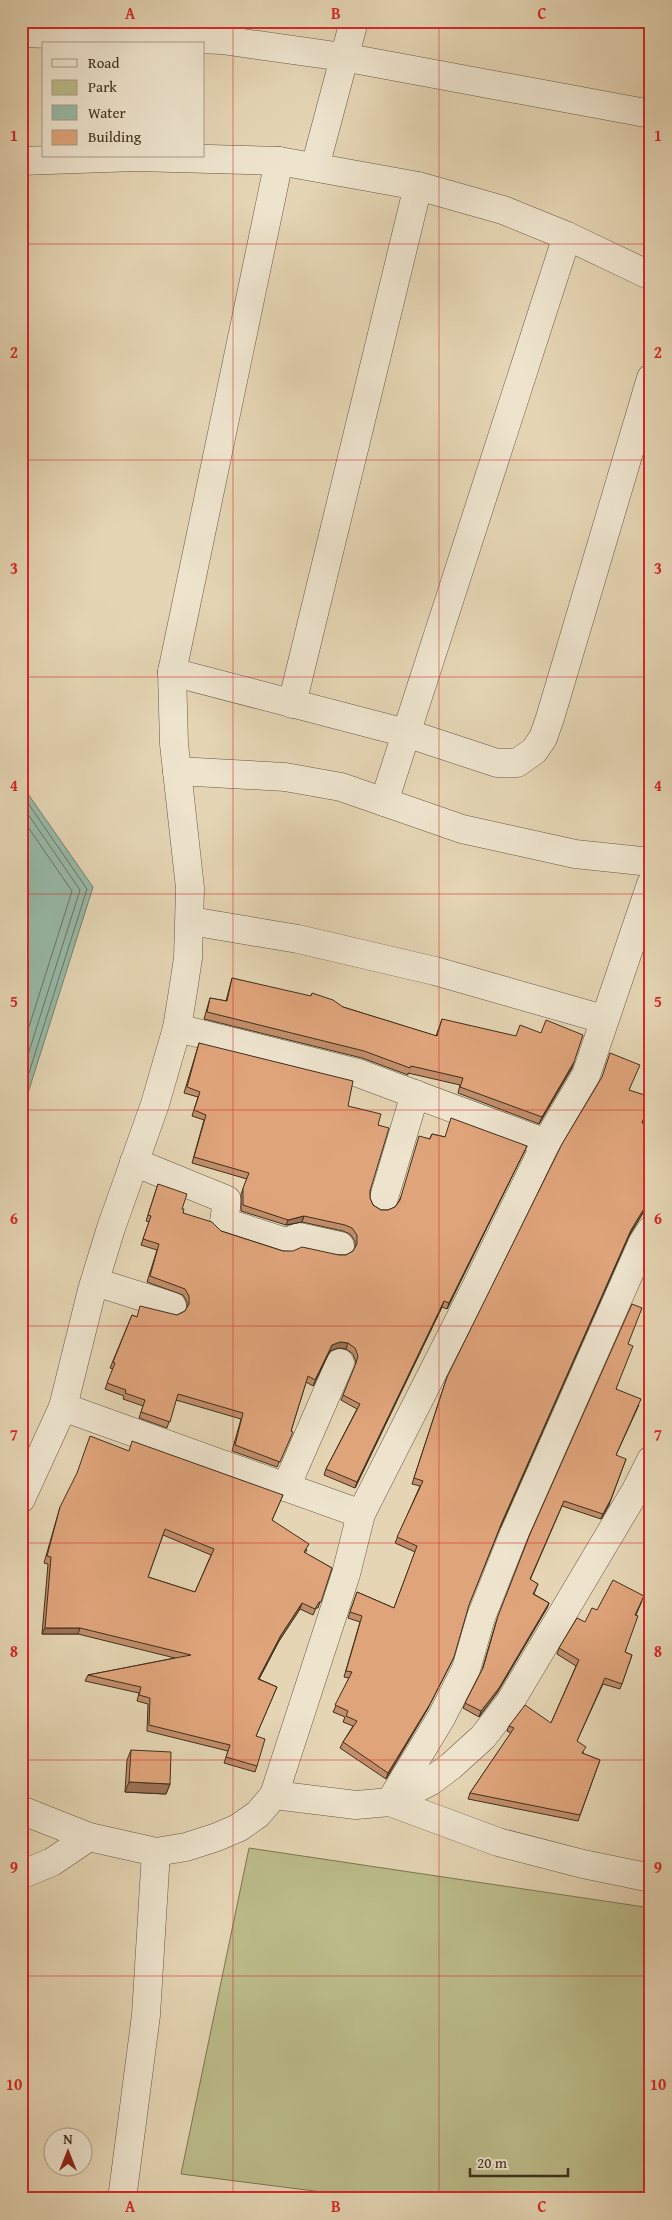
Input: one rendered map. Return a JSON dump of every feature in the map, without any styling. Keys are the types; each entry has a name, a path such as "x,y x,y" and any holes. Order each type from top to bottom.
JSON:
{"street":[{"path":"315,167 354,21"},
{"path":"21,33 222,40 344,57 651,114"},
{"path":"21,161 107,158"},
{"path":"165,158 279,162 418,186 503,210 566,236 651,276"},
{"path":"21,1500 63,1407 95,1282 155,1104 177,1028 188,958 191,921 190,888 177,771 172,672 279,162"},
{"path":"292,704 418,186"},
{"path":"384,802 566,236"},
{"path":"172,672 406,733 497,763 508,764 522,759 534,751 543,738 651,378"},
{"path":"177,771 285,776 340,787 462,829 575,854 651,862"},
{"path":"21,1810 89,1837 156,1852 186,1847 238,1828 258,1814 274,1795 343,1583 361,1514 476,1287 546,1143 586,1076 603,1019 651,884"},
{"path":"191,921 298,940 435,971 603,1019"},
{"path":"177,1028 358,1073 546,1143"},
{"path":"383,1201 415,1094"},
{"path":"134,1162 227,1200 224,1222 286,1242 299,1237 340,1246"},
{"path":"390,1802 441,1718 466,1669 481,1617 514,1534 586,1367 643,1242 651,1230"},
{"path":"95,1282 172,1306"},
{"path":"286,1487 340,1363"},
{"path":"63,1407 361,1514"},
{"path":"390,1802 431,1781 451,1766 483,1737 510,1702 636,1490 651,1460"},
{"path":"274,1795 356,1804 390,1802 498,1842 583,1864 651,1878"},
{"path":"21,1875 52,1862 89,1837"},
{"path":"122,2199 130,2123 146,2015 156,1852"}],"green space":[{"path":"249,1848 651,1908 651,2199 377,2199 181,2174"}],"water":[{"path":"21,784 93,887 21,1115"}],"building":[{"path":"232,978 311,996 312,993 333,1000 343,1007 437,1036 442,1019 516,1036 520,1025 541,1033 546,1020 583,1035 574,1062 542,1117 460,1087 463,1078 411,1066 410,1068 364,1051 207,1012 210,998 227,1001"},
{"path":"199,1043 353,1081 348,1106 381,1114 378,1125 389,1128 370,1191 373,1205 381,1210 395,1207 400,1200 419,1136 430,1139 432,1134 445,1137 451,1118 527,1146 449,1303 444,1301 357,1482 326,1469 360,1404 343,1395 358,1356 355,1348 348,1343 340,1342 332,1345 315,1380 308,1376 291,1431 293,1432 280,1462 235,1445 243,1413 178,1394 170,1422 141,1412 145,1400 125,1393 126,1390 107,1383 115,1363 113,1362 132,1315 137,1317 140,1306 177,1315 185,1311 189,1304 189,1296 185,1289 150,1276 159,1244 143,1239 151,1216 148,1215 158,1184 187,1194 182,1209 184,1209 183,1213 212,1222 221,1231 283,1251 293,1251 302,1247 346,1255 353,1251 357,1244 357,1235 352,1228 345,1225 304,1216 288,1220 243,1205 243,1188 249,1173 194,1157 206,1115 194,1110 200,1092 187,1087"},
{"path":"610,1053 640,1065 629,1090 651,1097 642,1123 651,1126 651,1207 645,1207 631,1230 502,1522 469,1605 454,1657 430,1704 388,1773 343,1742 357,1721 346,1716 348,1711 335,1705 352,1672 346,1671 362,1616 350,1612 357,1592 394,1608 417,1546 397,1537 423,1481 414,1478 447,1377 562,1144 602,1077"},
{"path":"632,1304 642,1308 628,1344 633,1346 616,1389 641,1399 616,1455 626,1459 611,1499 603,1514 564,1501 530,1579 538,1584 533,1594 549,1603 499,1688 481,1711 465,1703 483,1668 498,1616 530,1534"},
{"path":"90,1436 129,1451 132,1441 283,1495 272,1520 309,1544 304,1552 332,1568 321,1602 319,1602 315,1609 302,1603 281,1635 258,1679 277,1687 256,1736 265,1739 257,1766 226,1757 230,1745 149,1725 150,1698 139,1695 141,1687 88,1675 191,1655 80,1628 45,1628 51,1557 47,1556 60,1507 77,1473","holes":["165,1529 214,1549 195,1592 148,1577"]},
{"path":"613,1580 644,1596 635,1615 638,1616 625,1652 632,1655 622,1684 605,1678 577,1741 586,1747 582,1753 600,1760 580,1815 470,1793 514,1728 509,1726 525,1705 551,1723 579,1660 559,1648 577,1618 585,1622 592,1608 597,1610"},
{"path":"131,1750 171,1752 170,1784 129,1782"}]}
